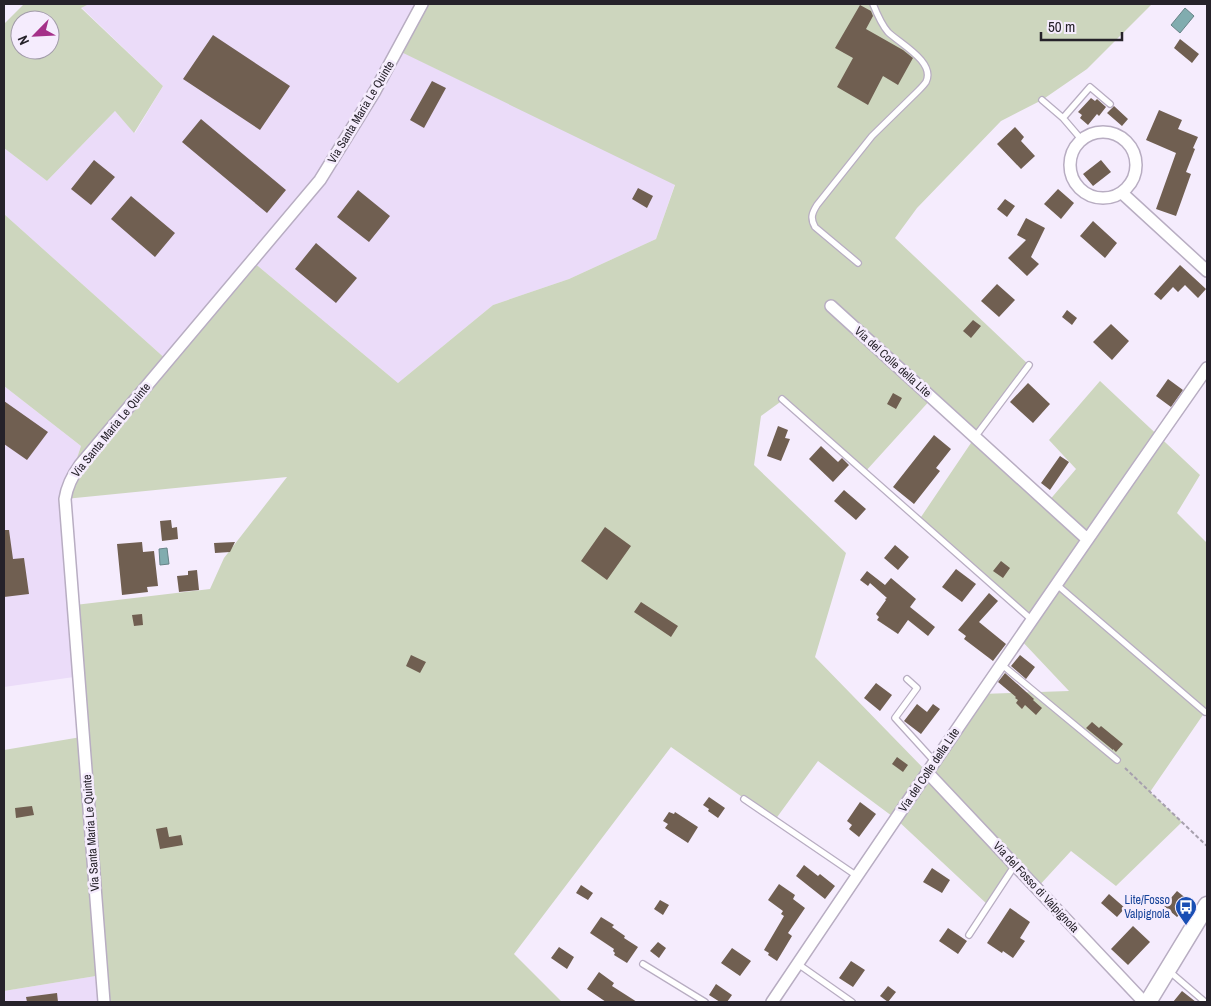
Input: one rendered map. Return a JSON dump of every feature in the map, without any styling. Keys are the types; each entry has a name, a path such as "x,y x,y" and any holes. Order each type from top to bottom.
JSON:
{"street":[{"name":"Via Santa Maria Le Quinte","path":"104,1002 65,499 66,491 80,465 320,180 375,91 422,4"},
{"path":"1101,131 1112,132 1130,144 1135,154 1137,165 1135,176 1122,193 1113,197 1098,198 1084,192 1076,185 1070,166 1071,156 1081,139 1101,131"},
{"path":"1122,193 1207,272"},
{"name":"Via del Colle della Lite","path":"831,306 1087,538"},
{"name":"Via del Colle della Lite","path":"772,1002 1087,538 1207,368"},
{"name":"Via del Fosso di Valpignola","path":"927,772 1146,1002"},
{"path":"1146,1002 1168,970 1207,905"}],"lane":[{"path":"858,263 815,226 812,220 812,212 872,136 918,91 927,78 927,70 922,61 887,30 873,4"},
{"path":"1063,118 1090,87 1110,104"},
{"path":"1042,100 1063,118 1081,139"},
{"path":"975,437 1029,365"},
{"path":"782,400 1032,620"},
{"path":"1056,584 1205,712"},
{"path":"1002,664 1118,760"},
{"path":"907,678 918,688 895,718 934,762"},
{"path":"744,799 857,876"},
{"path":"968,935 1015,865"},
{"path":"643,964 705,1002"},
{"path":"798,964 852,1002"},
{"path":"1168,970 1205,1002"}],"path":[{"path":"1125,768 1207,846"}],"shaded area":[{"path":"24,4 89,4 81,8 163,86 134,133 115,111 47,181 4,148 4,24 10,18 10,60 60,60 60,10 18,10"},
{"path":"89,4 422,4 398,50 675,184 656,239 569,279 493,305 398,383 252,261 168,361 4,214 4,148 47,181 115,111 135,133 163,86 81,7"},
{"path":"422,4 1152,4 1087,69 1042,100 1001,121 917,208 895,238 1029,365 975,437 1048,502 1076,469 1049,440 1100,381 1200,475 1177,513 1207,543 1207,709 1150,792 1182,822 1116,886 1071,851 1037,888 1015,866 988,905 896,819 818,761 775,820 671,747 514,954 562,1002 104,1002 102,975 4,991 4,750 87,736 75,605 210,589 224,558 287,477 65,499 81,446 4,386 4,214 168,361 252,261 398,383 493,305 569,279 656,239 675,185 397,50","holes":["932,398 975,437 919,520 1032,620 1019,638 1069,691 981,694 927,772 815,657 846,553 754,465 761,416 783,400 865,472"]},
{"path":"1185,8 1194,16 1180,33 1171,25"},
{"path":"4,386 81,446 65,496 81,676 4,687"},
{"path":"167,548 169,564 160,565 159,549"},
{"path":"102,975 104,1002 4,1002 4,991"}],"building":[{"path":"860,5 871,11 873,16 866,29 903,50 913,58 898,85 883,76 868,105 837,87 853,58 835,48"},
{"path":"213,35 290,86 260,130 183,79"},
{"path":"1180,39 1199,54 1192,63 1174,48"},
{"path":"432,81 446,88 424,128 410,120"},
{"path":"1091,98 1095,101 1097,99 1106,107 1088,125 1080,118 1082,115 1078,112"},
{"path":"1114,106 1128,119 1122,126 1107,113"},
{"path":"1159,110 1182,120 1178,129 1198,137 1186,172 1191,174 1176,216 1156,209 1176,153 1146,140"},
{"path":"201,119 286,190 267,213 182,142"},
{"path":"1015,127 1024,137 1021,141 1035,156 1021,169 997,144"},
{"path":"94,160 115,177 91,205 71,189"},
{"path":"1101,160 1111,172 1093,186 1083,174"},
{"path":"638,188 653,196 647,208 632,199"},
{"path":"1058,189 1074,203 1061,219 1044,204"},
{"path":"358,190 390,216 369,242 337,217"},
{"path":"131,196 175,233 155,257 111,219"},
{"path":"1005,199 1015,206 1007,217 997,209"},
{"path":"1026,218 1045,228 1031,257 1039,264 1027,276 1008,258 1026,240 1017,235"},
{"path":"1093,221 1117,243 1105,258 1080,236"},
{"path":"316,243 357,278 336,303 295,269"},
{"path":"1180,265 1206,289 1198,298 1185,285 1178,292 1173,287 1161,300 1154,294"},
{"path":"997,284 1015,300 999,317 981,301"},
{"path":"1067,310 1077,318 1072,325 1062,317"},
{"path":"973,320 981,326 971,338 963,331"},
{"path":"1111,324 1129,341 1112,360 1093,342"},
{"path":"1168,379 1183,390 1171,407 1156,396"},
{"path":"1028,383 1050,404 1033,423 1010,402"},
{"path":"893,393 902,398 896,409 887,404"},
{"path":"4,401 48,432 27,460 4,444"},
{"path":"778,426 788,430 785,438 790,439 781,461 767,456"},
{"path":"934,435 951,449 936,468 940,471 914,504 893,487"},
{"path":"821,446 838,462 842,458 849,465 833,482 809,459"},
{"path":"1060,456 1069,462 1050,490 1041,483"},
{"path":"844,490 866,509 856,520 834,501"},
{"path":"171,520 172,528 177,527 178,539 162,541 160,521"},
{"path":"605,527 631,546 607,580 581,561"},
{"path":"4,530 9,530 13,559 24,558 29,594 4,597"},
{"path":"142,542 143,552 154,551 158,586 147,587 148,592 122,595 117,544"},
{"path":"235,542 230,552 215,553 214,543"},
{"path":"895,545 909,557 898,570 884,558"},
{"path":"1001,561 1010,568 1003,578 993,571"},
{"path":"956,569 976,584 962,602 942,587"},
{"path":"197,570 199,590 179,592 177,576 188,575 188,571"},
{"path":"867,571 885,585 891,578 916,599 910,607 935,627 928,636 908,620 898,634 877,620 879,617 876,614 887,598 870,583 868,586 860,580"},
{"path":"989,593 998,601 979,622 1006,644 993,661 964,639 966,636 958,630"},
{"path":"641,602 678,626 671,637 634,612"},
{"path":"142,614 143,625 134,626 132,615"},
{"path":"411,655 426,662 420,673 406,666"},
{"path":"1020,655 1035,667 1026,679 1011,666"},
{"path":"1005,673 1042,708 1036,715 1025,705 1022,709 1016,703 1018,700 1016,697 998,682"},
{"path":"876,683 892,695 880,711 864,698"},
{"path":"917,704 927,712 933,704 940,709 921,734 904,721"},
{"path":"1092,722 1099,728 1101,726 1123,744 1116,752 1086,728"},
{"path":"897,757 908,765 903,772 892,764"},
{"path":"709,797 725,808 718,818 703,805"},
{"path":"860,802 876,814 859,837 849,829 852,825 847,821"},
{"path":"32,806 34,815 16,818 15,808"},
{"path":"669,812 674,814 675,812 698,827 688,843 665,828 668,824 663,821"},
{"path":"167,827 169,837 181,835 183,845 160,849 156,829"},
{"path":"804,865 818,876 820,874 835,886 825,899 796,876"},
{"path":"932,868 950,880 942,893 923,882"},
{"path":"779,884 795,895 793,899 805,908 788,933 792,936 777,961 764,950 784,916 781,914 783,911 768,900"},
{"path":"581,885 593,893 588,900 576,893"},
{"path":"1177,891 1193,904 1183,916 1180,914 1177,917 1164,906"},
{"path":"1109,894 1125,908 1117,917 1101,903"},
{"path":"660,900 669,905 663,915 654,909"},
{"path":"1010,908 1030,922 1020,938 1025,941 1013,958 987,943"},
{"path":"601,917 614,925 612,927 638,947 627,963 614,955 614,949 590,933"},
{"path":"1133,926 1150,942 1128,965 1111,949"},
{"path":"948,928 967,941 958,954 939,941"},
{"path":"658,942 666,948 659,958 650,951"},
{"path":"559,947 574,957 567,969 551,958"},
{"path":"732,948 751,961 740,976 721,963"},
{"path":"851,961 865,970 853,987 839,978"},
{"path":"599,972 614,983 612,986 637,1002 606,1002 587,989"},
{"path":"716,984 732,995 727,1002 720,1002 709,995"},
{"path":"888,986 896,992 888,1002 880,996"},
{"path":"1182,991 1196,1002 1173,1002"},
{"path":"57,993 58,1002 27,1002 26,997"}],"place":[{"name":"Lite/Fosso Valpignola","path":"1186,926"}]}
